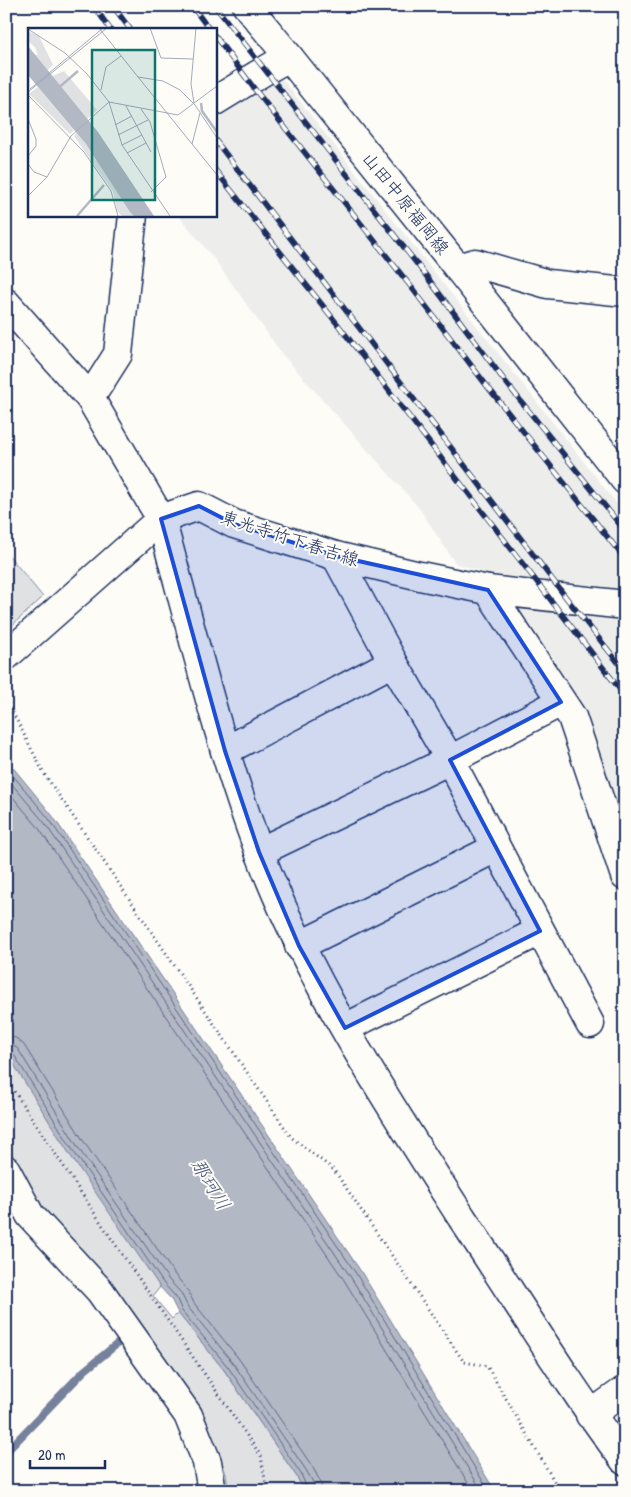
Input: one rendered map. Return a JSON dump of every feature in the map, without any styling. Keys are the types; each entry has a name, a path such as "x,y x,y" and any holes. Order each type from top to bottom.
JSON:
{"street":[{"name":"山田中原福岡線","path":"247,6 458,268 475,263 548,284 625,292"},
{"path":"216,100 257,74 289,57"},
{"path":"90,398 118,354 133,216"},
{"path":"458,268 625,480"},
{"path":"6,303 90,398 161,519 225,751 259,852 299,946 406,1130 590,1415 625,1461"},
{"name":"東光寺竹下春吉線","path":"161,519 199,506 234,524 336,556 420,576 488,590 625,605"},
{"path":"10,652 161,519"},
{"path":"336,556 393,662 450,760 590,1024"},
{"path":"488,590 572,717 625,876"},
{"path":"225,751 393,662"},
{"path":"259,852 450,760 561,702"},
{"path":"299,946 496,848"},
{"path":"345,1028 540,931"},
{"path":"6,1170 30,1215 100,1291 188,1415 207,1462 212,1491"},
{"path":"590,1415 625,1390"}],"path":[{"path":"6,699 43,772 291,1137 334,1170 464,1362 487,1366 558,1486 558,1491"},
{"path":"6,1079 109,1235 261,1456 267,1491"}],"highlighted area":[{"path":"199,506 234,524 336,556 488,590 561,702 450,760 540,931 345,1028 299,946 259,852 225,751 161,519"}],"shaded area":[{"path":"276,71 625,514 625,847 507,604 481,571 456,564 419,508 282,354 215,260 179,216 216,216 216,119"},
{"path":"6,552 43,597 6,631"},
{"path":"6,1052 160,1287 153,1296 172,1319 178,1313 224,1370 297,1477 304,1491 229,1491 226,1474 205,1417 108,1281 36,1202 6,1142"},
{"path":"625,1400 625,1438 610,1420 618,1405"}],"water":[{"name":"那珂川","path":"6,759 52,815 360,1270 495,1491 304,1491 297,1477 224,1370 178,1313 171,1299 160,1287 70,1155 6,1052"}],"waterway":[{"path":"6,1452 84,1371 122,1340"}],"railway":[{"path":"94,6 109,28"},
{"path":"113,6 129,28"},
{"path":"192,6 208,28"},
{"path":"215,6 424,273 504,380 625,531"},
{"path":"216,37 487,386 625,559"},
{"path":"216,141 568,600 625,671"},
{"path":"216,171 339,326 625,696"}]}
